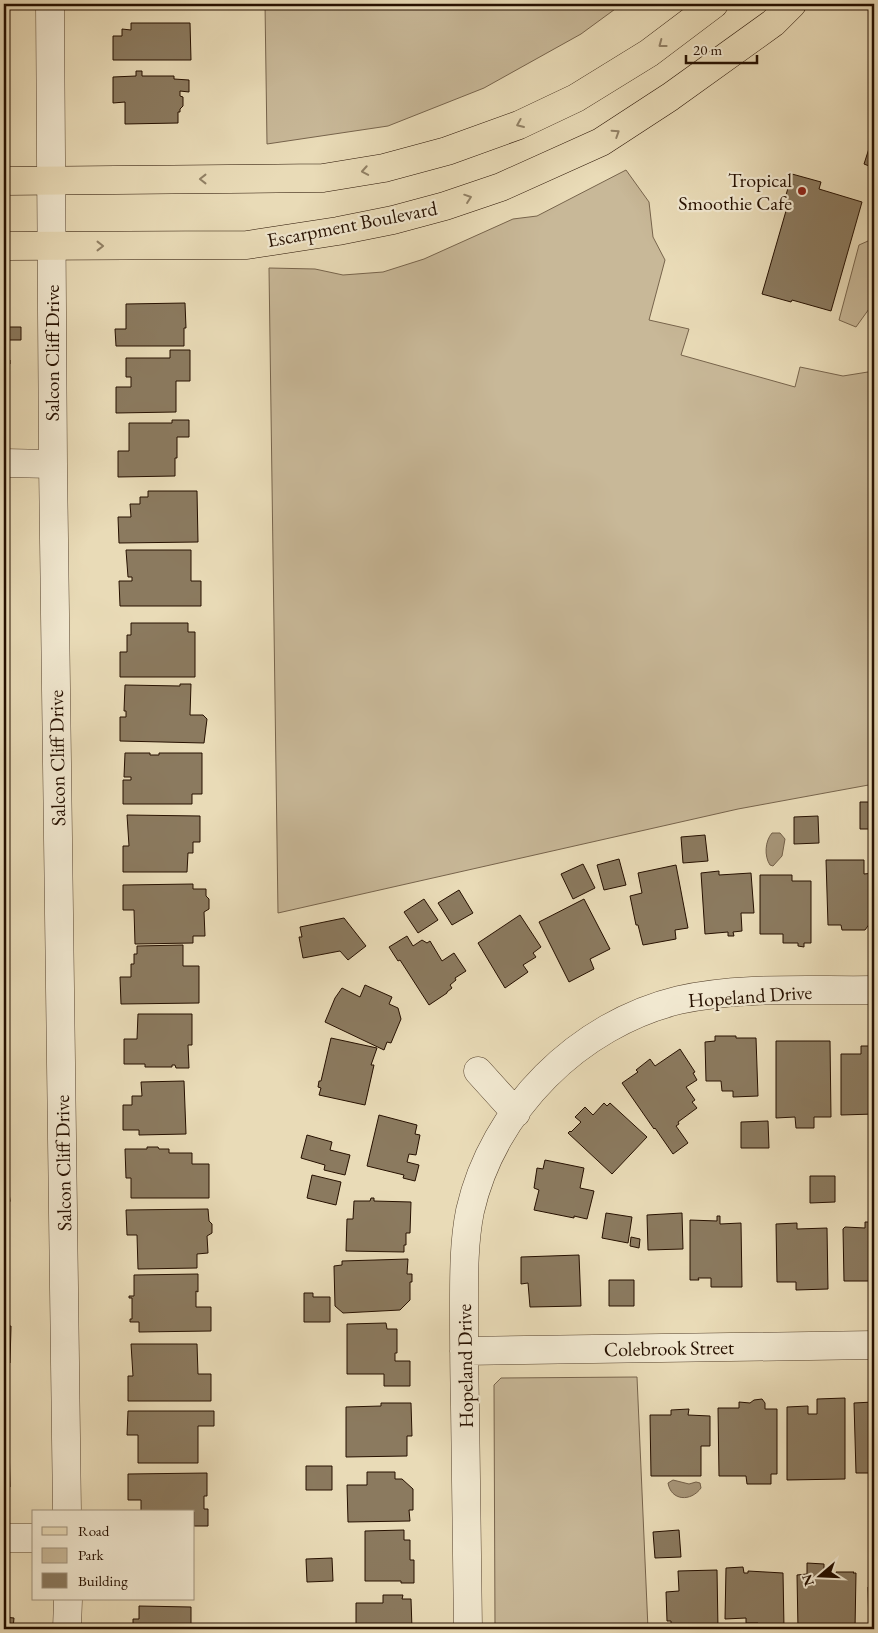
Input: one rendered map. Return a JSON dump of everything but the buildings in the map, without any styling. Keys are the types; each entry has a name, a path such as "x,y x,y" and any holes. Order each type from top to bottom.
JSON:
{"main road":[{"path":"4,181 323,178 393,165 447,151 519,125 576,98 649,53 714,4"},
{"name":"Escarpment Boulevard","path":"4,246 247,245 338,231 393,220 445,206 501,187 601,142 670,97 773,22 792,4"}],"street":[{"name":"Salcon Cliff Drive","path":"50,4 53,464 68,1510"},
{"path":"4,463 53,464"},
{"name":"Hopeland Drive","path":"468,1629 464,1265 470,1210 493,1148 516,1113 546,1076 561,1061 582,1044 622,1021 660,1006 702,996 749,992 874,990"},
{"path":"478,1071 516,1113"},
{"name":"Colebrook Street","path":"464,1351 874,1345"},
{"path":"4,1538 32,1538"},
{"path":"68,1600 68,1629"}],"green space":[{"path":"265,4 622,4 581,34 484,88 388,126 267,144"},
{"path":"626,170 649,202 653,237 665,260 649,320 689,329 681,355 795,387 800,367 843,376 874,371 874,784 738,809 278,913 269,268 315,269 343,275 383,272 424,259 513,219 537,216"},
{"path":"874,234 874,302 856,327 839,320 859,245 868,241"},
{"path":"637,1377 648,1629 495,1629 494,1385 501,1378"}],"shaded area":[{"path":"772,833 780,833 785,839 782,856 773,866 770,865 766,853 768,840"},
{"path":"673,1480 689,1484 700,1483 701,1488 692,1496 677,1496 670,1489 668,1483"}],"place":[{"name":"Tropical Smoothie Cafe","path":"802,191"}]}
